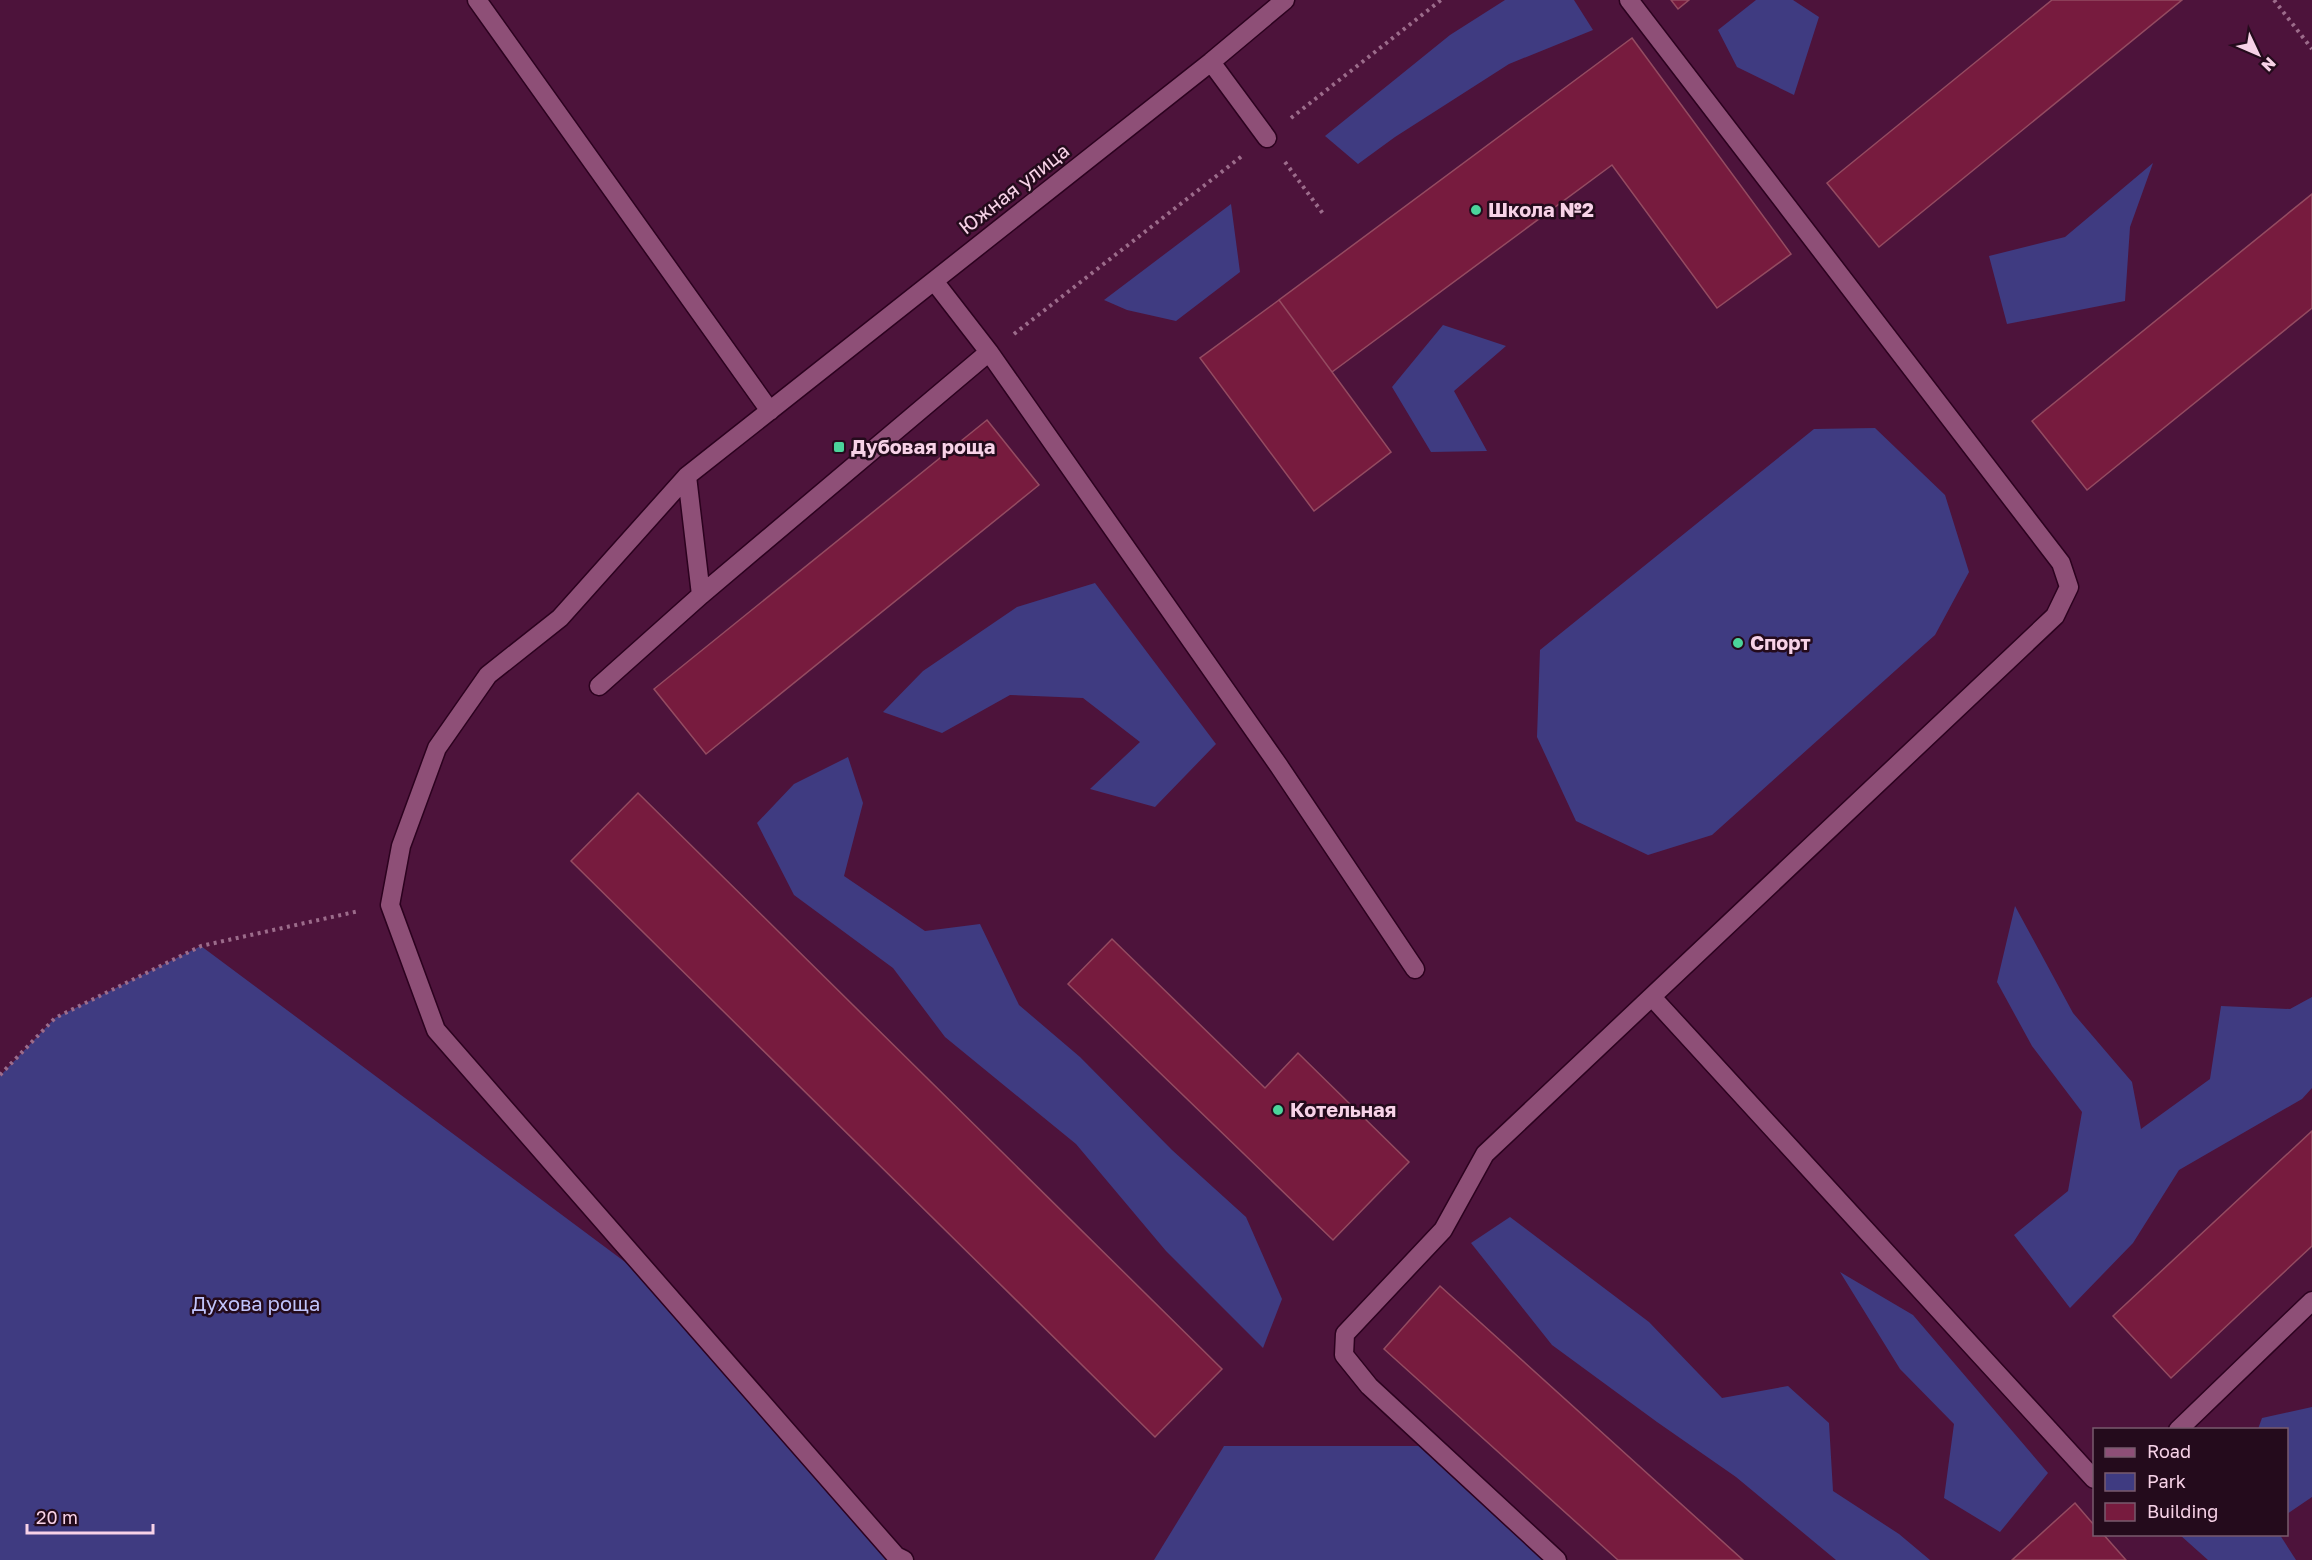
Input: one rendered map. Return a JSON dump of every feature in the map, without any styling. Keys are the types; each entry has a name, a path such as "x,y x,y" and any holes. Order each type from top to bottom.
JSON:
{"street":[{"path":"477,0 770,411"},
{"name":"Южная улица","path":"390,905 401,846 437,748 488,675 560,618 687,476 1211,62 1285,0"},
{"path":"1557,1560 1369,1386 1344,1355 1345,1334 1443,1230 1485,1154 2055,616 2069,587 2061,562 1629,0"},
{"path":"1211,62 1266,138"},
{"path":"934,281 989,352 1279,766 1415,969"},
{"path":"598,686 701,595 989,352"},
{"path":"687,476 701,595"},
{"path":"390,905 436,1030 896,1556 904,1560"},
{"path":"1652,997 2093,1478"},
{"path":"2180,1428 2312,1301"}],"path":[{"path":"989,352 1441,0"},
{"path":"2274,0 2312,48"},
{"path":"1266,138 1324,215"},
{"path":"0,1076 55,1018 201,946 390,905"}],"green space":[{"path":"1505,0 1574,0 1593,30 1509,64 1395,137 1358,164 1325,136 1450,35"},
{"path":"1756,0 1793,0 1819,17 1794,95 1737,67 1718,30"},
{"path":"2153,163 2130,227 2125,301 2007,324 1989,256 2065,237"},
{"path":"1231,204 1240,272 1176,321 1127,310 1104,300"},
{"path":"1443,325 1506,346 1454,391 1487,451 1431,452 1392,387"},
{"name":"Спорт","path":"1875,428 1945,495 1969,572 1935,635 1712,835 1648,855 1576,821 1537,737 1540,650 1814,429"},
{"path":"1095,583 1216,744 1155,807 1090,789 1140,742 1083,698 1010,695 942,733 883,712 923,671 1017,607"},
{"path":"848,757 863,803 844,876 925,931 980,924 1019,1005 1080,1057 1172,1150 1246,1217 1282,1299 1263,1348 1166,1251 1076,1144 945,1037 893,968 794,895 757,823 794,784"},
{"path":"2015,906 2073,1013 2132,1082 2141,1129 2210,1079 2221,1006 2290,1009 2312,997 2312,1088 2302,1099 2179,1170 2133,1243 2070,1308 2014,1235 2068,1191 2082,1112 2032,1046 1997,982"},
{"name":"Духова роща","path":"201,946 656,1285 889,1560 0,1560 0,1076 55,1018"},
{"path":"1510,1217 1649,1322 1722,1398 1788,1386 1829,1423 1833,1491 1899,1534 1930,1560 1836,1560 1736,1477 1552,1345 1471,1243"},
{"path":"1840,1272 1913,1315 2048,1473 2000,1532 1944,1498 1954,1424 1900,1369"},
{"path":"2312,1407 2312,1497 2288,1513 2288,1428 2258,1428 2262,1418"},
{"path":"1224,1446 1426,1446 1547,1560 1154,1560"},
{"path":"2181,1536 2281,1536 2296,1560 2208,1560"}],"building":[{"path":"1671,0 1689,0 1678,9"},
{"path":"2052,0 2182,0 1879,247 1827,183"},
{"name":"Школа №2","path":"1632,38 1791,254 1717,308 1612,165 1332,372 1279,300"},
{"path":"2312,194 2312,308 2087,490 2032,421"},
{"path":"1279,300 1391,452 1314,511 1200,358"},
{"path":"987,420 1039,485 706,754 654,689"},
{"path":"638,793 1222,1369 1155,1437 571,861"},
{"name":"Котельная","path":"1112,939 1265,1088 1298,1053 1409,1162 1333,1240 1068,984"},
{"path":"2312,1131 2312,1246 2171,1378 2113,1316"},
{"path":"1440,1286 1743,1560 1618,1560 1384,1349"},
{"path":"2075,1503 2093,1524 2093,1536 2105,1536 2126,1560 2012,1560"}],"place":[{"name":"Школа №2","path":"1476,210"},
{"name":"Дубовая роща","path":"839,447"},
{"name":"Спорт","path":"1738,643"},
{"name":"Котельная","path":"1278,1110"}]}
